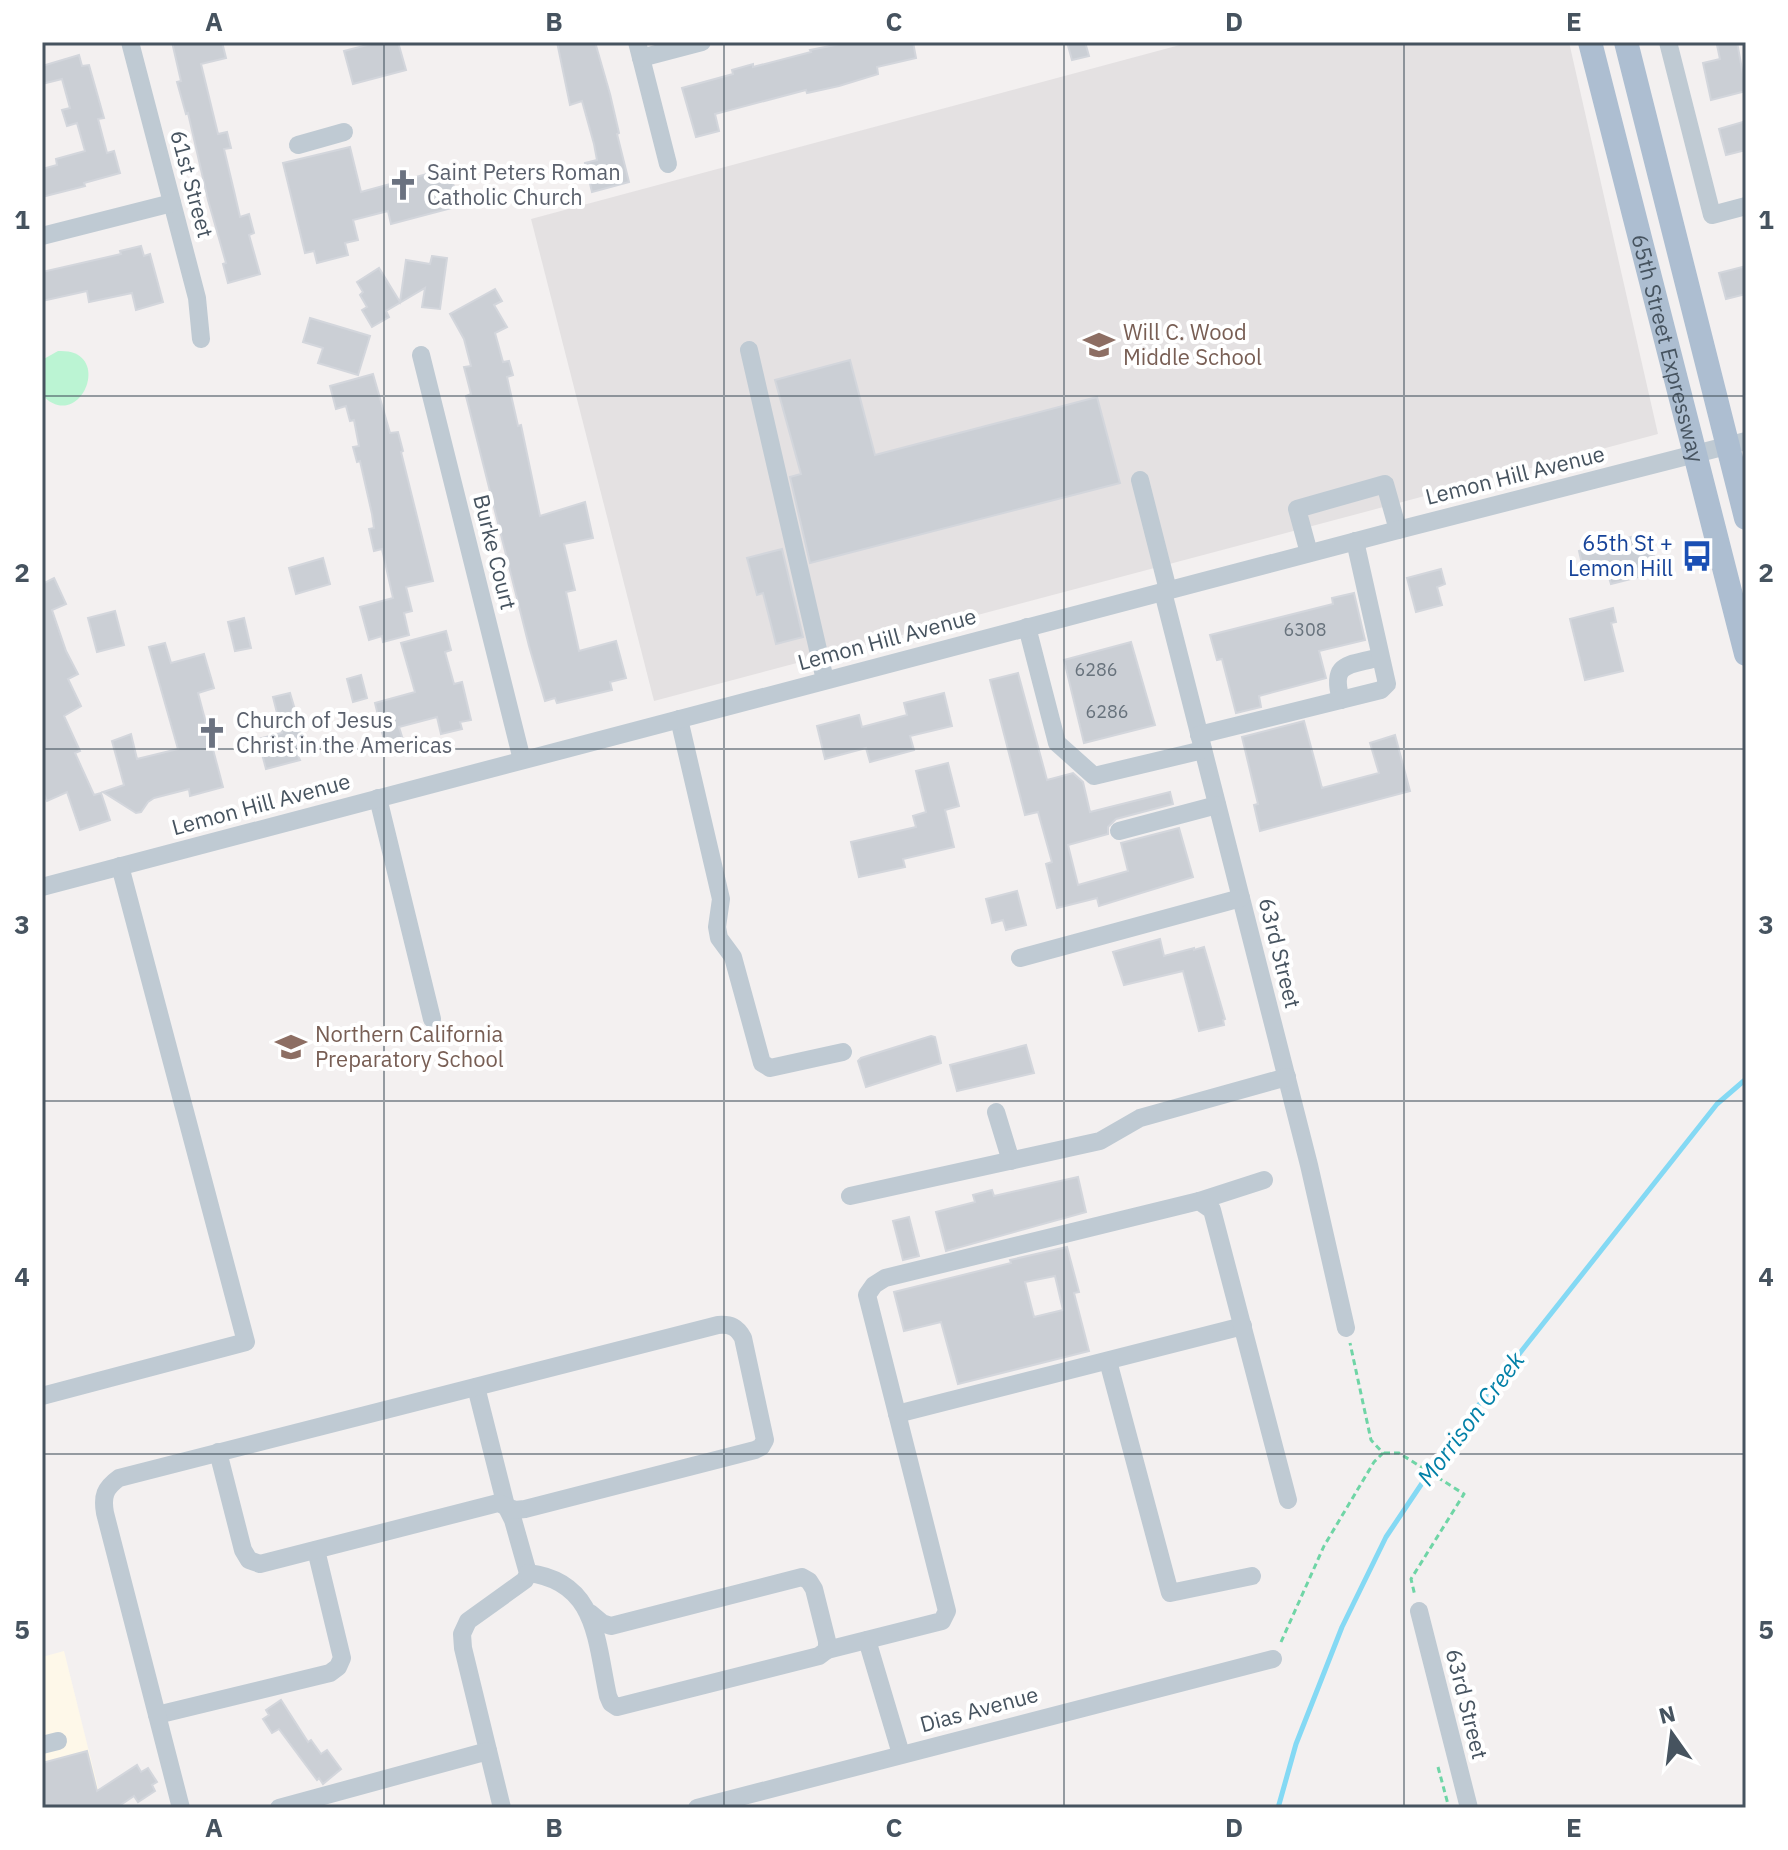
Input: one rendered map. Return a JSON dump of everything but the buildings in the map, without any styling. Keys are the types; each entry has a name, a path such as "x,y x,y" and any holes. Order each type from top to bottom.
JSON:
{"main road":[{"name":"65th Street Expressway","path":"1590,42 1746,654"},
{"name":"65th Street Expressway","path":"1626,42 1737,444 1746,518"}],"street":[{"name":"61st Street","path":"130,42 197,298 201,339"},
{"path":"668,164 639,50 702,42"},
{"path":"1668,42 1712,215 1746,206"},
{"path":"298,145 344,132"},
{"path":"42,236 172,203"},
{"path":"749,350 825,680"},
{"name":"Burke Court","path":"421,355 522,760"},
{"name":"Lemon Hill Avenue","path":"42,887 1309,553 1737,444"},
{"name":"63rd Street","path":"1140,480 1201,742 1287,1077 1346,1328"},
{"path":"1309,553 1297,509 1385,484 1398,530"},
{"path":"1027,627 1057,743 1094,776 1381,690 1387,684 1355,541"},
{"path":"1341,700 1336,683 1338,673 1343,668 1380,657"},
{"path":"679,719 721,899 717,927 719,938 733,957 762,1063 770,1068 843,1052"},
{"path":"378,798 432,1019"},
{"path":"1119,831 1217,805"},
{"path":"42,1396 246,1342 120,866"},
{"path":"1020,958 1241,898"},
{"path":"850,1196 1100,1141 1140,1118 1287,1077"},
{"path":"996,1112 1011,1161"},
{"path":"590,1613 608,1696 617,1707 942,1621 947,1611 867,1295 874,1285 885,1278 1199,1201 1264,1180"},
{"path":"1199,1201 1212,1210 1288,1500"},
{"path":"181,1808 102,1499 108,1486 119,1478 218,1452 718,1325 729,1324 738,1329 743,1338 765,1433 761,1447 525,1509 515,1510 498,1503 260,1564 249,1560 243,1550 218,1452"},
{"path":"897,1414 1243,1326"},
{"path":"1108,1361 1170,1593 1252,1576"},
{"path":"476,1387 506,1506 528,1573 525,1580 468,1621 462,1634 502,1808"},
{"path":"157,1715 330,1673 338,1667 342,1658 316,1550"},
{"path":"528,1573 545,1575 561,1582 590,1613 611,1626 802,1577 814,1589 827,1650"},
{"name":"63rd Street","path":"1419,1611 1469,1808"},
{"path":"867,1640 901,1754"},
{"name":"Dias Avenue","path":"697,1808 735,1803 901,1754 1273,1659"},
{"path":"279,1808 488,1751"}],"path":[{"path":"1346,1328 1371,1440 1383,1453"},
{"path":"1273,1659 1324,1546 1374,1462 1383,1453 1399,1453 1464,1494 1411,1579 1419,1611"},
{"path":"1438,1767 1449,1808"}],"shaded area":[{"path":"1191,42 1569,42 1658,434 654,701 531,219"},
{"path":"64,1651 103,1808 42,1808 42,1657"}],"green space":[{"path":"58,351 76,354 85,362 88,374 86,387 79,398 69,405 56,404 42,395 42,360"}],"waterway":[{"name":"Morrison Creek","path":"1278,1808 1296,1744 1342,1627 1386,1537 1451,1440 1717,1104 1746,1079"}],"place":[{"name":"Saint Peters Roman Catholic Church","path":"403,185"},
{"name":"Will C. Wood Middle School","path":"1099,345"},
{"name":"65th St + Lemon Hill","path":"1697,556"},
{"name":"Church of Jesus Christ in the Americas","path":"212,733"},
{"name":"Northern California Preparatory School","path":"291,1047"}]}
